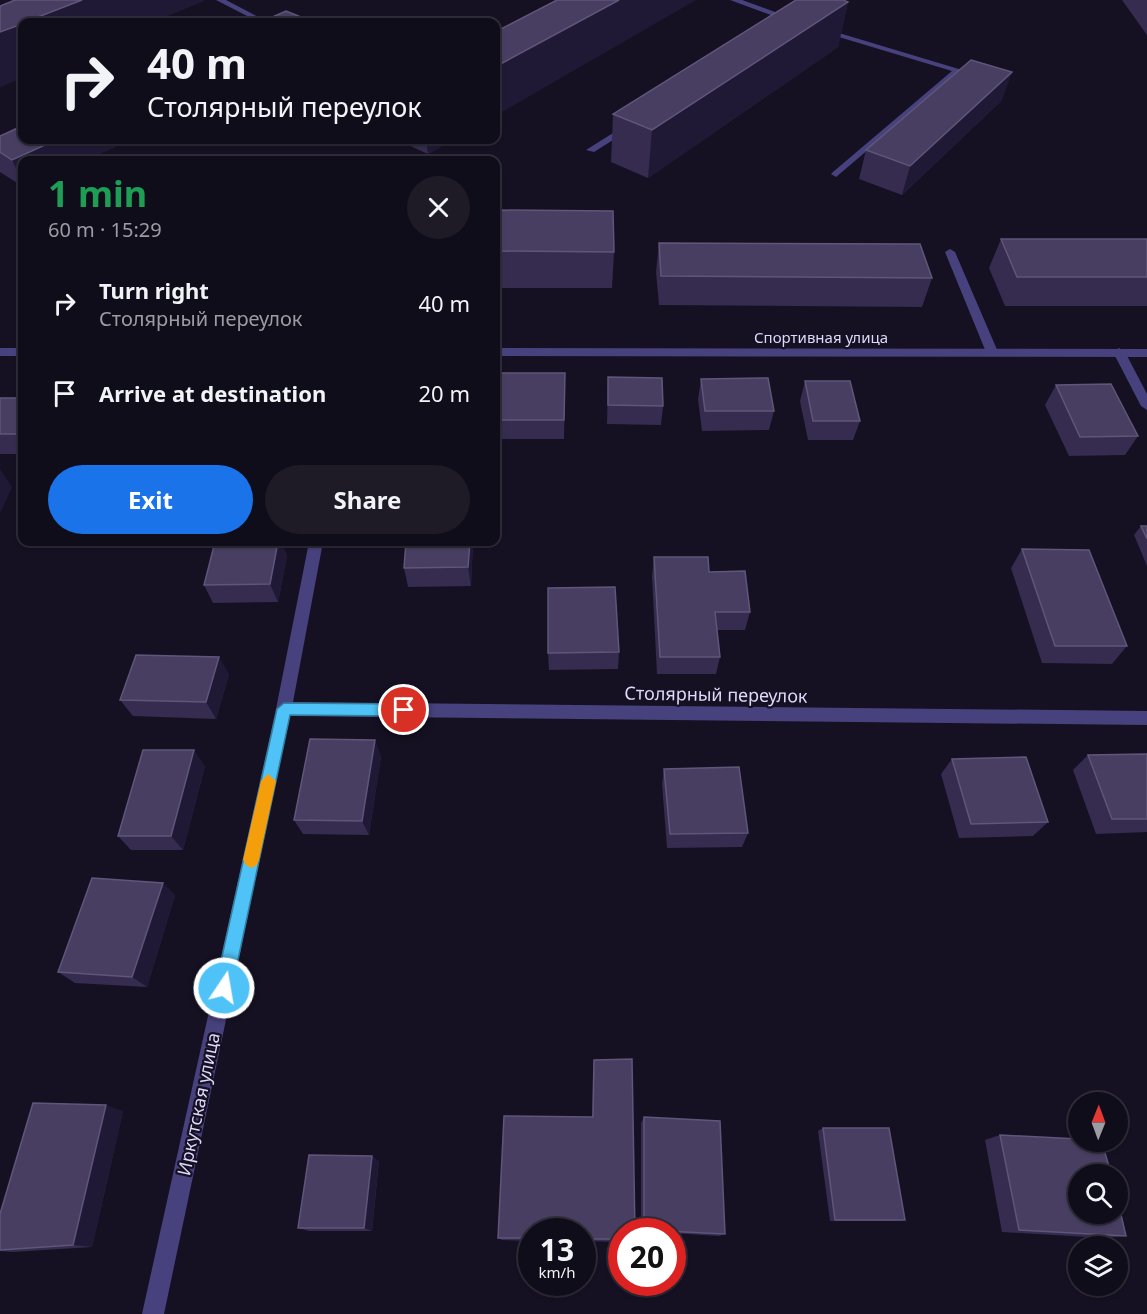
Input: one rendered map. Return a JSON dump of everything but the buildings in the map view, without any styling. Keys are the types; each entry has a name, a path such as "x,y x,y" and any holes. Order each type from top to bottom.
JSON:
{"street":[{"path":"220,0 256,18"},
{"path":"734,0 801,23"},
{"path":"780,26 790,20"},
{"path":"813,26 958,70 836,174"},
{"path":"591,150 641,118"},
{"path":"950,252 992,352"},
{"path":"0,352 18,352"},
{"name":"Спортивная улица","path":"500,352 1147,352"},
{"path":"1119,352 1147,406"},
{"name":"Иркутская улица","path":"153,1314 284,709 315,546"},
{"name":"Столярный переулок","path":"284,709 1147,718"}],"slow traffic":[{"path":"251,860 268,781"}],"route":[{"path":"224,988 284,709 404,710"}]}
